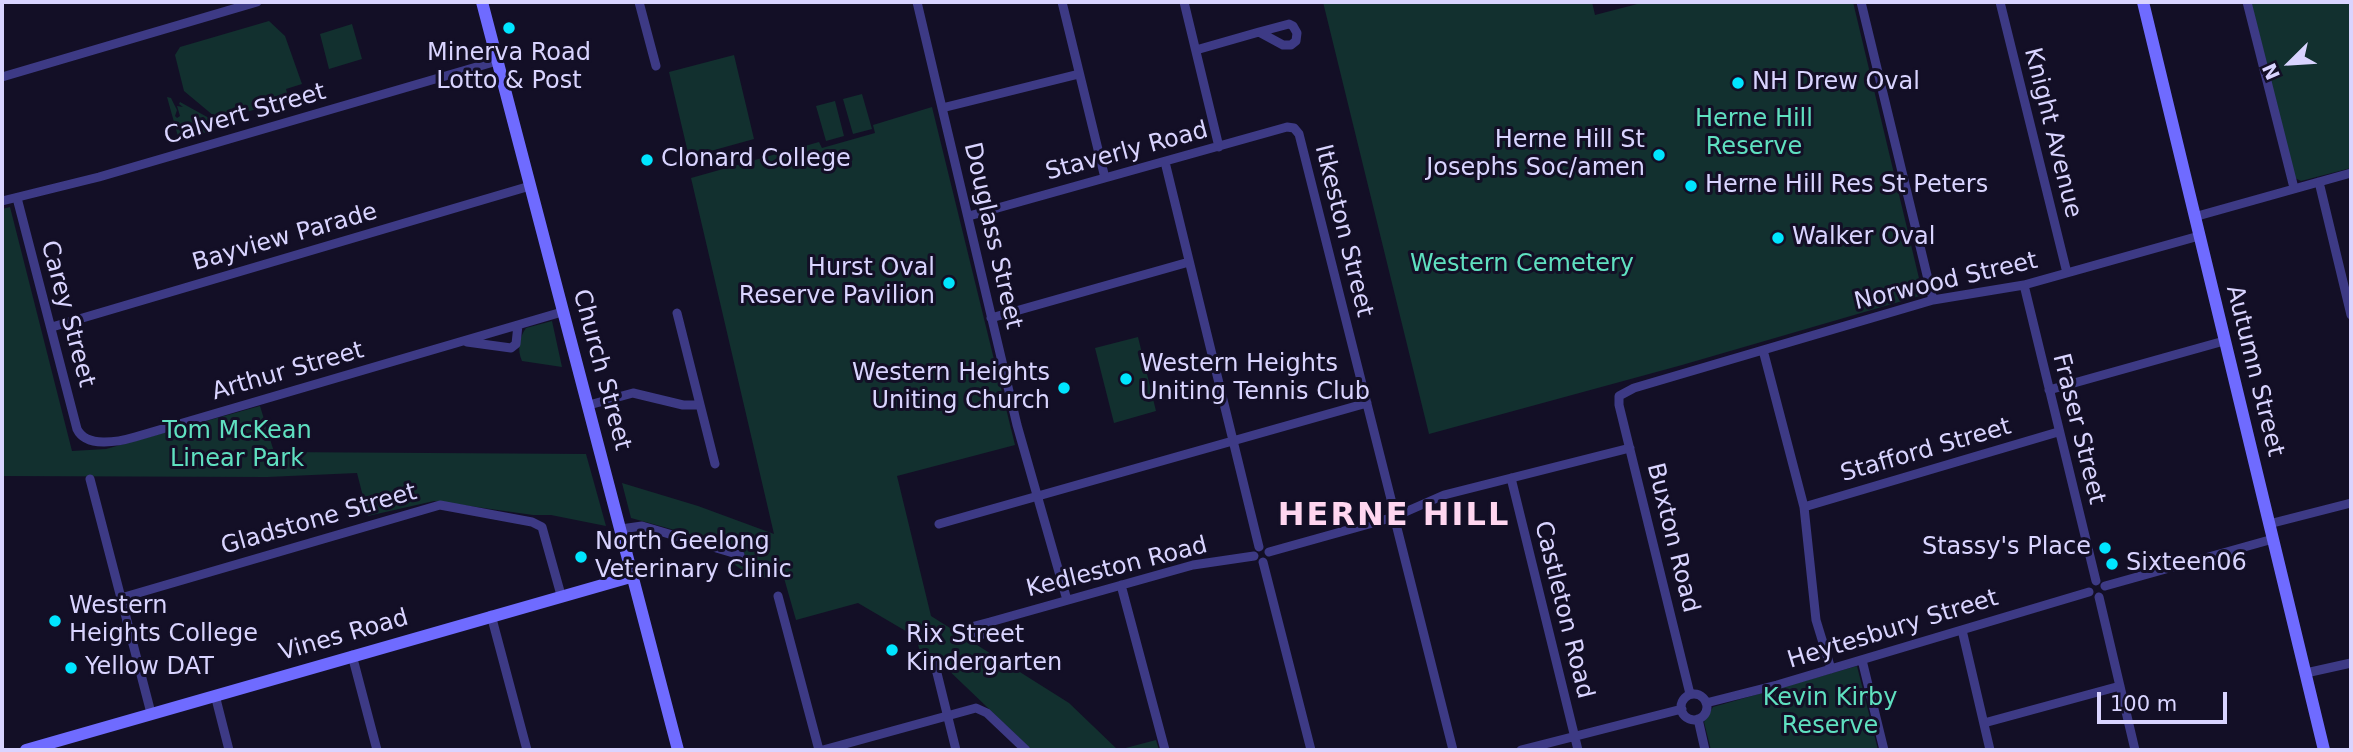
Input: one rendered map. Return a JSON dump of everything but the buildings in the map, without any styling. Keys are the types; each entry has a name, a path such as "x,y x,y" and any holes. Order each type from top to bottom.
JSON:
{"street":[{"path":"2,78 257,2"},
{"path":"482,4 496,2"},
{"path":"639,2 656,66"},
{"name":"Douglass Street","path":"916,2 969,216 991,318 1067,600"},
{"path":"1062,2 1105,178"},
{"path":"1184,2 1219,147"},
{"path":"1861,2 1933,300"},
{"name":"Knight Avenue","path":"2000,2 2067,273"},
{"name":"Autumn Street","path":"2143,2 2324,750"},
{"path":"2247,2 2294,188"},
{"name":"Church Street","path":"482,4 678,750"},
{"path":"1196,50 1259,32"},
{"name":"Calvert Street","path":"2,201 99,177 497,61"},
{"path":"942,108 1079,74"},
{"name":"Staverly Road","path":"969,216 1287,127 1294,128"},
{"name":"Itkeston Street","path":"1294,128 1299,134 1393,507"},
{"path":"1165,162 1259,547"},
{"path":"2194,217 2351,173"},
{"path":"2319,182 2351,315"},
{"name":"Bayview Parade","path":"51,327 530,186"},
{"name":"Carey Street","path":"17,198 77,429 83,438"},
{"name":"Norwood Street","path":"1623,393 1933,300 2024,285 2199,236"},
{"path":"991,318 1189,262"},
{"name":"Fraser Street","path":"2024,285 2096,581"},
{"name":"Arthur Street","path":"83,438 93,441 125,440 562,312"},
{"path":"677,313 715,464"},
{"name":"Arthur Street","path":"462,341 511,348 516,344 518,325"},
{"path":"2049,390 2224,341"},
{"path":"1763,350 1804,507 1816,620 1831,669"},
{"path":"589,405 633,393 683,405 700,405"},
{"name":"Buxton Road","path":"1623,393 1619,396 1619,405 1690,694"},
{"path":"939,524 1367,403"},
{"name":"Stafford Street","path":"1804,507 2058,432"},
{"path":"1403,513 1444,495 1630,448"},
{"name":"Castleton Road","path":"1511,478 1578,750"},
{"path":"90,479 151,713"},
{"path":"2269,524 2351,503"},
{"name":"Gladstone Street","path":"121,598 440,505 532,522 541,527 561,595"},
{"path":"1393,507 1403,513 1401,521 1396,524 1391,524 1387,519 1387,513 1393,507"},
{"path":"1269,552 1387,519"},
{"path":"1396,524 1453,750"},
{"path":"621,528 642,526 740,555"},
{"path":"2105,586 2273,539"},
{"path":"1259,547 1264,547 1269,552"},
{"path":"1259,547 1254,556 1256,560 1263,562"},
{"path":"1263,562 1269,552"},
{"name":"Kedleston Road","path":"990,622 1193,565 1254,556"},
{"path":"1263,562 1311,750"},
{"name":"Vines Road","path":"26,750 634,576"},
{"path":"2096,581 2105,586 2104,594 2099,597 2092,596 2089,592 2089,586 2096,581"},
{"path":"1121,585 1165,750"},
{"name":"Heytesbury Street","path":"1706,703 1831,669 2089,592"},
{"path":"778,596 821,750 948,717 968,709 983,710 1026,750"},
{"path":"2099,597 2135,750"},
{"path":"491,615 527,750"},
{"path":"1962,630 1990,750"},
{"path":"352,655 377,750"},
{"path":"1862,660 1884,750"},
{"path":"2306,673 2351,663"},
{"path":"935,665 957,750"},
{"path":"1984,723 2120,686"},
{"path":"1690,694 1698,694 1706,703 1704,715 1698,719 1690,719 1682,709 1682,702 1690,694"},
{"path":"215,695 229,750"},
{"path":"1521,750 1682,709"},
{"path":"1698,719 1705,750"}],"green space":[{"path":"1323,2 1592,2 1595,15 1645,2 1853,2 1923,295 1682,365 1429,434"},
{"path":"2251,2 2351,2 2351,168 2301,181 2295,178"},
{"path":"269,21 285,36 302,84 286,89 287,93 262,107 218,113 214,116 184,91 175,55 180,47"},
{"path":"352,24 362,59 329,69 320,34"},
{"path":"734,55 754,139 689,157 669,72"},
{"path":"862,94 872,129 853,134 843,99"},
{"path":"167,97 171,98 177,110 177,118 180,116 177,106 183,107 180,102 218,123 211,126 214,130 179,140"},
{"path":"835,101 844,136 826,141 816,106"},
{"path":"932,107 1015,445 897,476 931,616 1069,703 1118,750 1032,750 942,664 923,663 916,637 858,603 796,620 784,578 761,577 741,569 728,559 741,561 745,555 740,548 631,518 622,483 698,506 774,534 691,178 819,142 822,148 875,133 873,125"},
{"name":"Tom McKean Linear Park","path":"10,207 72,451 106,449 260,406 274,452 586,454 606,526 551,515 533,515 434,501 368,516 357,473 267,477 2,476 2,209"},
{"path":"552,321 562,367 522,361 520,344 526,328"},
{"name":"Western Heights Uniting Tennis Club","path":"1138,337 1156,411 1114,423 1095,348"},
{"name":"Kevin Kirby Reserve","path":"1857,666 1878,750 1711,750 1704,722 1713,707"},
{"path":"1156,740 1159,750 1118,750"}],"place":[{"name":"Minerva Road Lotto & Post","path":"509,28"},
{"name":"NH Drew Oval","path":"1738,83"},
{"name":"Herne Hill St Josephs Soc/amen","path":"1659,155"},
{"name":"Clonard College","path":"647,160"},
{"name":"Herne Hill Res St Peters","path":"1691,186"},
{"name":"Walker Oval","path":"1778,238"},
{"name":"Hurst Oval Reserve Pavilion","path":"949,283"},
{"name":"Western Heights Uniting Tennis Club","path":"1126,379"},
{"name":"Western Heights Uniting Church","path":"1064,388"},
{"name":"Stassy's Place","path":"2105,548"},
{"name":"North Geelong Veterinary Clinic","path":"581,557"},
{"name":"Sixteen06","path":"2112,564"},
{"name":"Western Heights College","path":"55,621"},
{"name":"Rix Street Kindergarten","path":"892,650"},
{"name":"Yellow DAT","path":"71,668"}],"district":[{"name":"HERNE HILL","path":"1394,517"}],"park label":[{"name":"Herne Hill Reserve","path":"1754,134"},
{"name":"Western Cemetery","path":"1522,265"}]}
